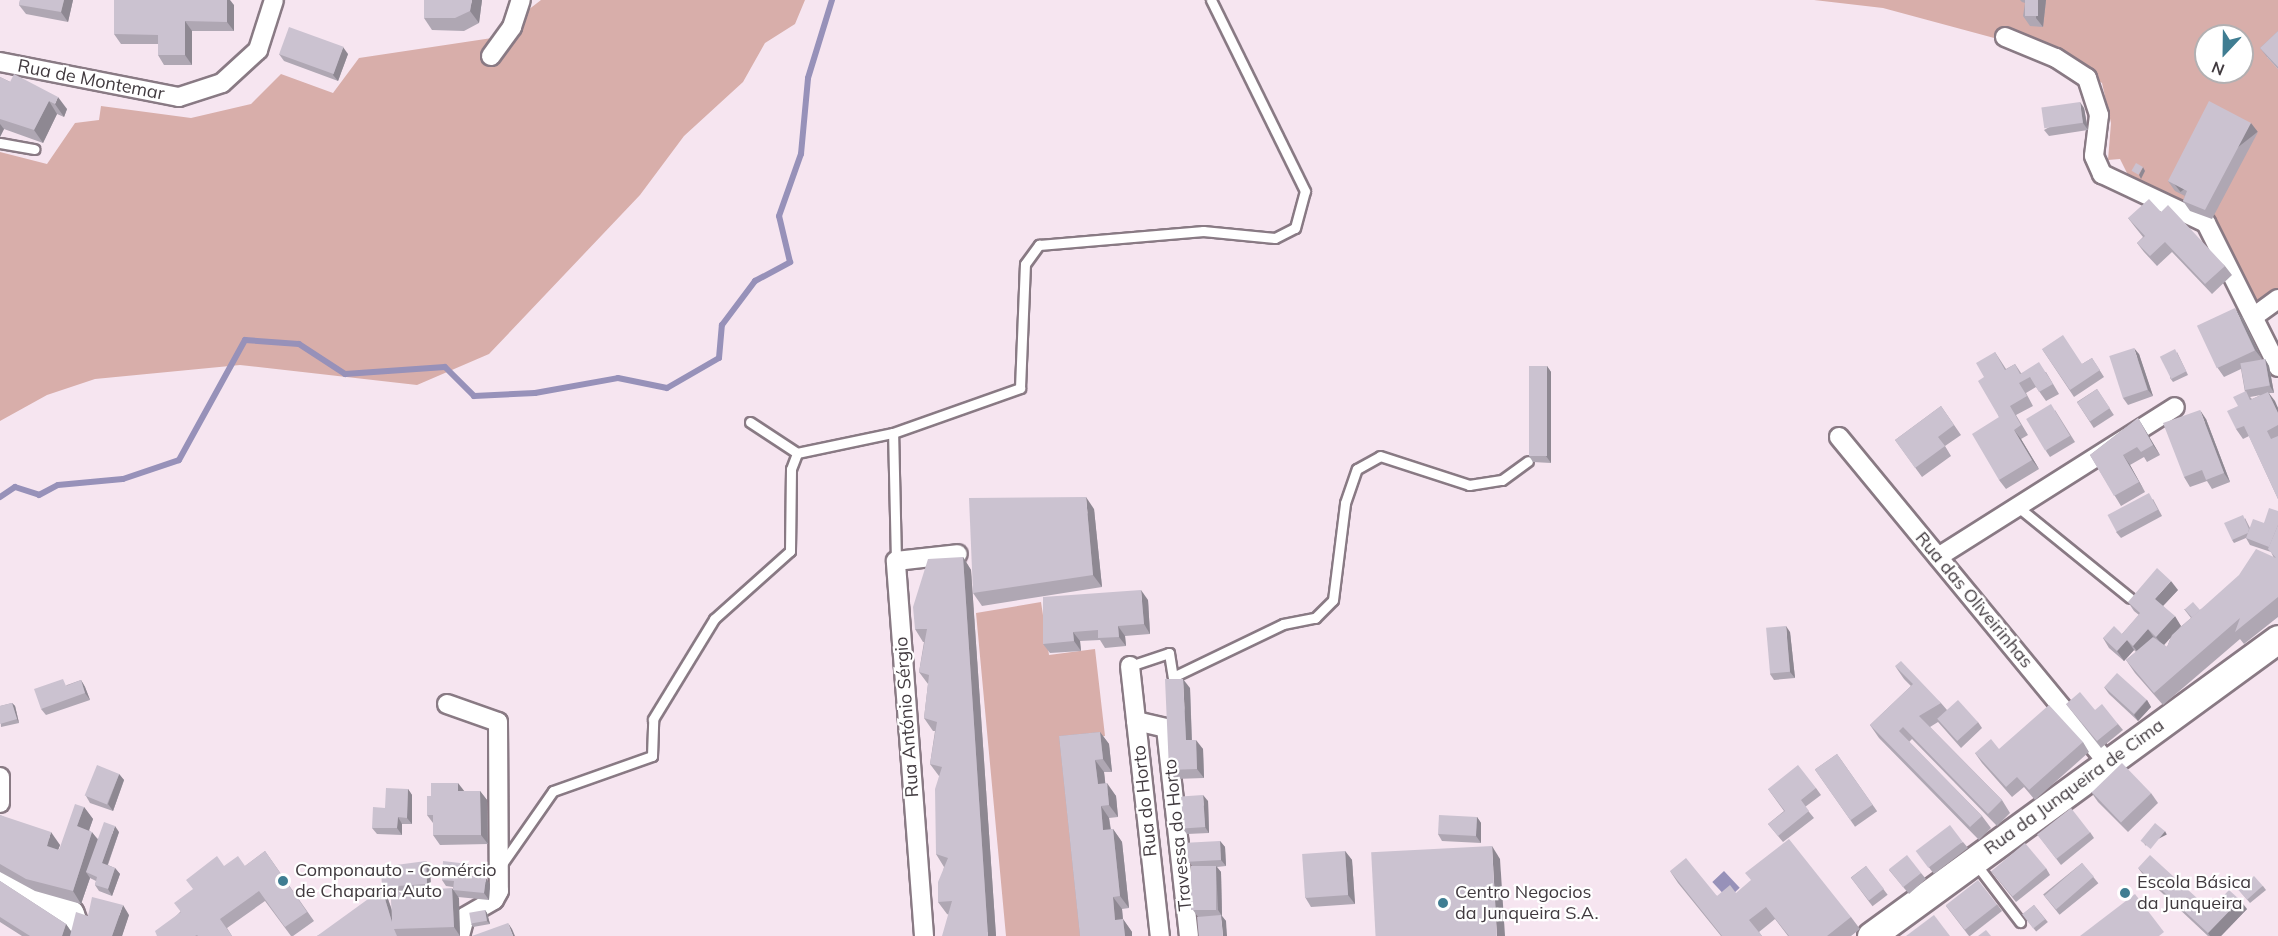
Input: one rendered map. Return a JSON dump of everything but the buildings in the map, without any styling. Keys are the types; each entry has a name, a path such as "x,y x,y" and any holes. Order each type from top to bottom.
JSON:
{"main road":[{"name":"Rua da Junqueira de Cima","path":"1871,936 2278,639"},
{"path":"0,877 70,914 78,936"}],"street":[{"name":"Rua de Montemar","path":"0,62 179,97 222,83 258,50 274,0"},
{"path":"491,56 512,27 521,0"},
{"path":"2005,37 2056,58 2087,78 2099,115 2094,156 2102,174 2206,223 2256,315 2278,367"},
{"path":"2256,315 2278,299"},
{"path":"1938,557 2175,407"},
{"name":"Rua das Oliveirinhas","path":"1839,436 2108,762"},
{"path":"896,561 958,554"},
{"name":"Rua António Sérgio","path":"896,561 924,936"},
{"name":"Rua do Horto","path":"1130,666 1160,936"},
{"path":"447,704 498,722 502,864 495,900 472,910 460,936"},
{"name":"Travessa do Horto","path":"1136,721 1166,728 1189,936"},
{"path":"0,777 0,803"}],"lane":[{"path":"750,422 797,453 893,433 1020,388 1025,264 1039,245 1203,231 1275,237 1295,228 1305,191 1211,0"},
{"path":"0,143 34,149"},
{"path":"893,433 896,561"},
{"path":"502,864 553,791 652,756 653,719 714,619 790,551 791,469 797,453"},
{"path":"1130,666 1169,653 1173,677 1283,624 1315,618 1333,600 1345,503 1358,469 1380,456 1469,485 1502,480 1528,461"},
{"path":"2018,507 2130,598"},
{"path":"1973,861 2020,922"}],"shaded area":[{"path":"541,0 805,0 795,24 765,43 743,82 684,136 640,195 489,354 417,385 240,365 95,379 47,395 0,421 0,152 47,164 75,123 99,120 101,106 191,118 251,104 281,74 333,93 359,58 492,38"},
{"path":"1814,0 2278,0 2278,47 2267,57 2278,69 2278,291 2257,306 2212,219 2129,177 2120,159 2108,160 2111,123 2102,83 2065,57 1883,8"},
{"path":"1041,602 1049,655 1095,649 1105,736 1063,741 1081,936 1006,936 976,613"},
{"path":"1724,871 1740,888 1728,899 1712,882"}],"waterway":[{"path":"0,497 15,487 39,495 58,485 123,479 179,460 245,340 299,344 345,374 445,367 474,396 535,393 618,378 667,388 719,358 722,325 755,281 790,262 779,216 801,154 808,78 832,0"}],"place":[{"name":"Componauto - Comércio de Chaparia Auto","path":"283,881"},
{"name":"Escola Básica da Junqueira","path":"2125,893"},
{"name":"Centro Negocios da Junqueira S.A.","path":"1443,903"}]}
